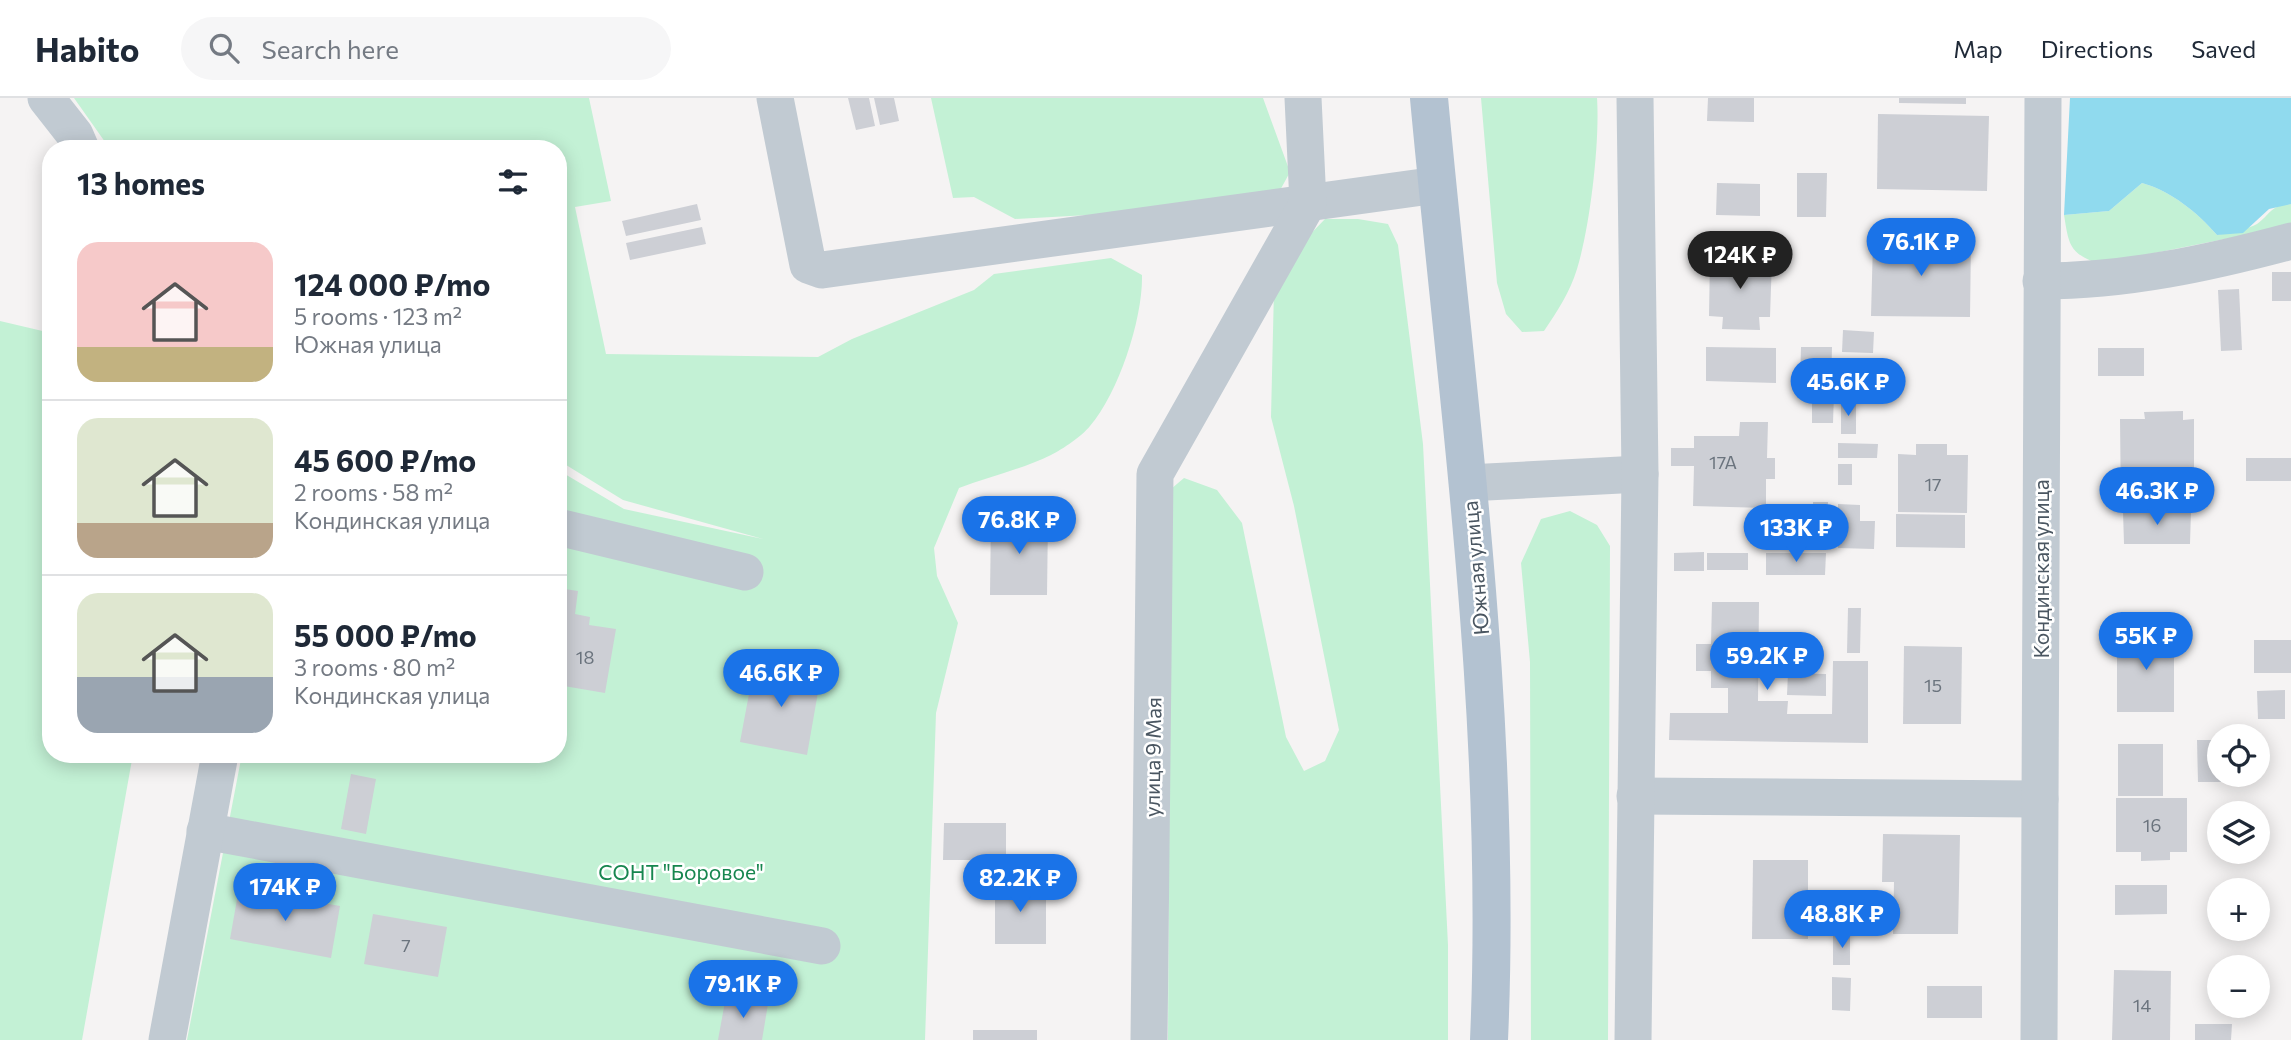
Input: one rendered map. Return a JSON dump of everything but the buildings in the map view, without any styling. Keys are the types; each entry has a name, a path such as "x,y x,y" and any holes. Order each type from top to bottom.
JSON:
{"main road":[{"name":"Южная улица","path":"1429,98 1468,483 1484,684 1491,841 1489,1040"}],"street":[{"path":"46,98 77,140"},
{"path":"775,98 808,265 822,270 1437,186"},
{"path":"1303,98 1308,203"},
{"path":"1633,1040 1640,474 1635,98"},
{"name":"Кондинская улица","path":"2039,1040 2043,98"},
{"name":"улица 9 Мая","path":"1149,1040 1155,474 1308,203"},
{"path":"2041,281 2089,281 2179,268 2291,241"},
{"path":"1468,483 1640,474"},
{"path":"567,529 745,572"},
{"path":"167,1040 218,763"},
{"path":"1635,796 2040,799"},
{"path":"205,831 822,946"}],"green space":[{"name":"СОНТ \"Боровое\"","path":"74,98 589,98 611,201 575,207 606,354 818,357 852,339 974,290 994,274 1111,258 1142,275 1134,333 1119,375 1101,412 1082,434 1051,455 959,488 934,548 937,576 958,623 936,713 925,1040 187,1040 240,763 567,763 567,475 624,509 763,539 623,500 567,466 567,140 104,140"},
{"path":"931,98 1263,98 1290,172 1278,194 1125,213 1015,219 974,197 953,198"},
{"path":"1481,98 1597,98 1595,160 1582,251 1571,286 1544,331 1522,332 1506,314 1497,283"},
{"path":"2142,183 2183,203 2217,235 2253,226 2275,208 2291,204 2291,226 2099,264 2076,252 2069,241 2064,215 2109,211"},
{"path":"1325,219 1358,219 1388,224 1398,245 1423,444 1448,945 1448,1040 1168,1040 1171,489 1184,478 1217,490 1242,523 1286,737 1304,771 1325,761 1339,730 1294,506 1271,417 1274,289 1295,250"},
{"path":"0,321 42,331 42,763 131,763 82,1040 0,1040"},
{"path":"1570,511 1597,525 1610,546 1608,1040 1531,1040 1530,662 1521,563 1541,519"}],"water":[{"path":"2070,98 2291,98 2291,204 2269,209 2243,233 2217,235 2183,203 2142,183 2109,211 2064,215"}]}
